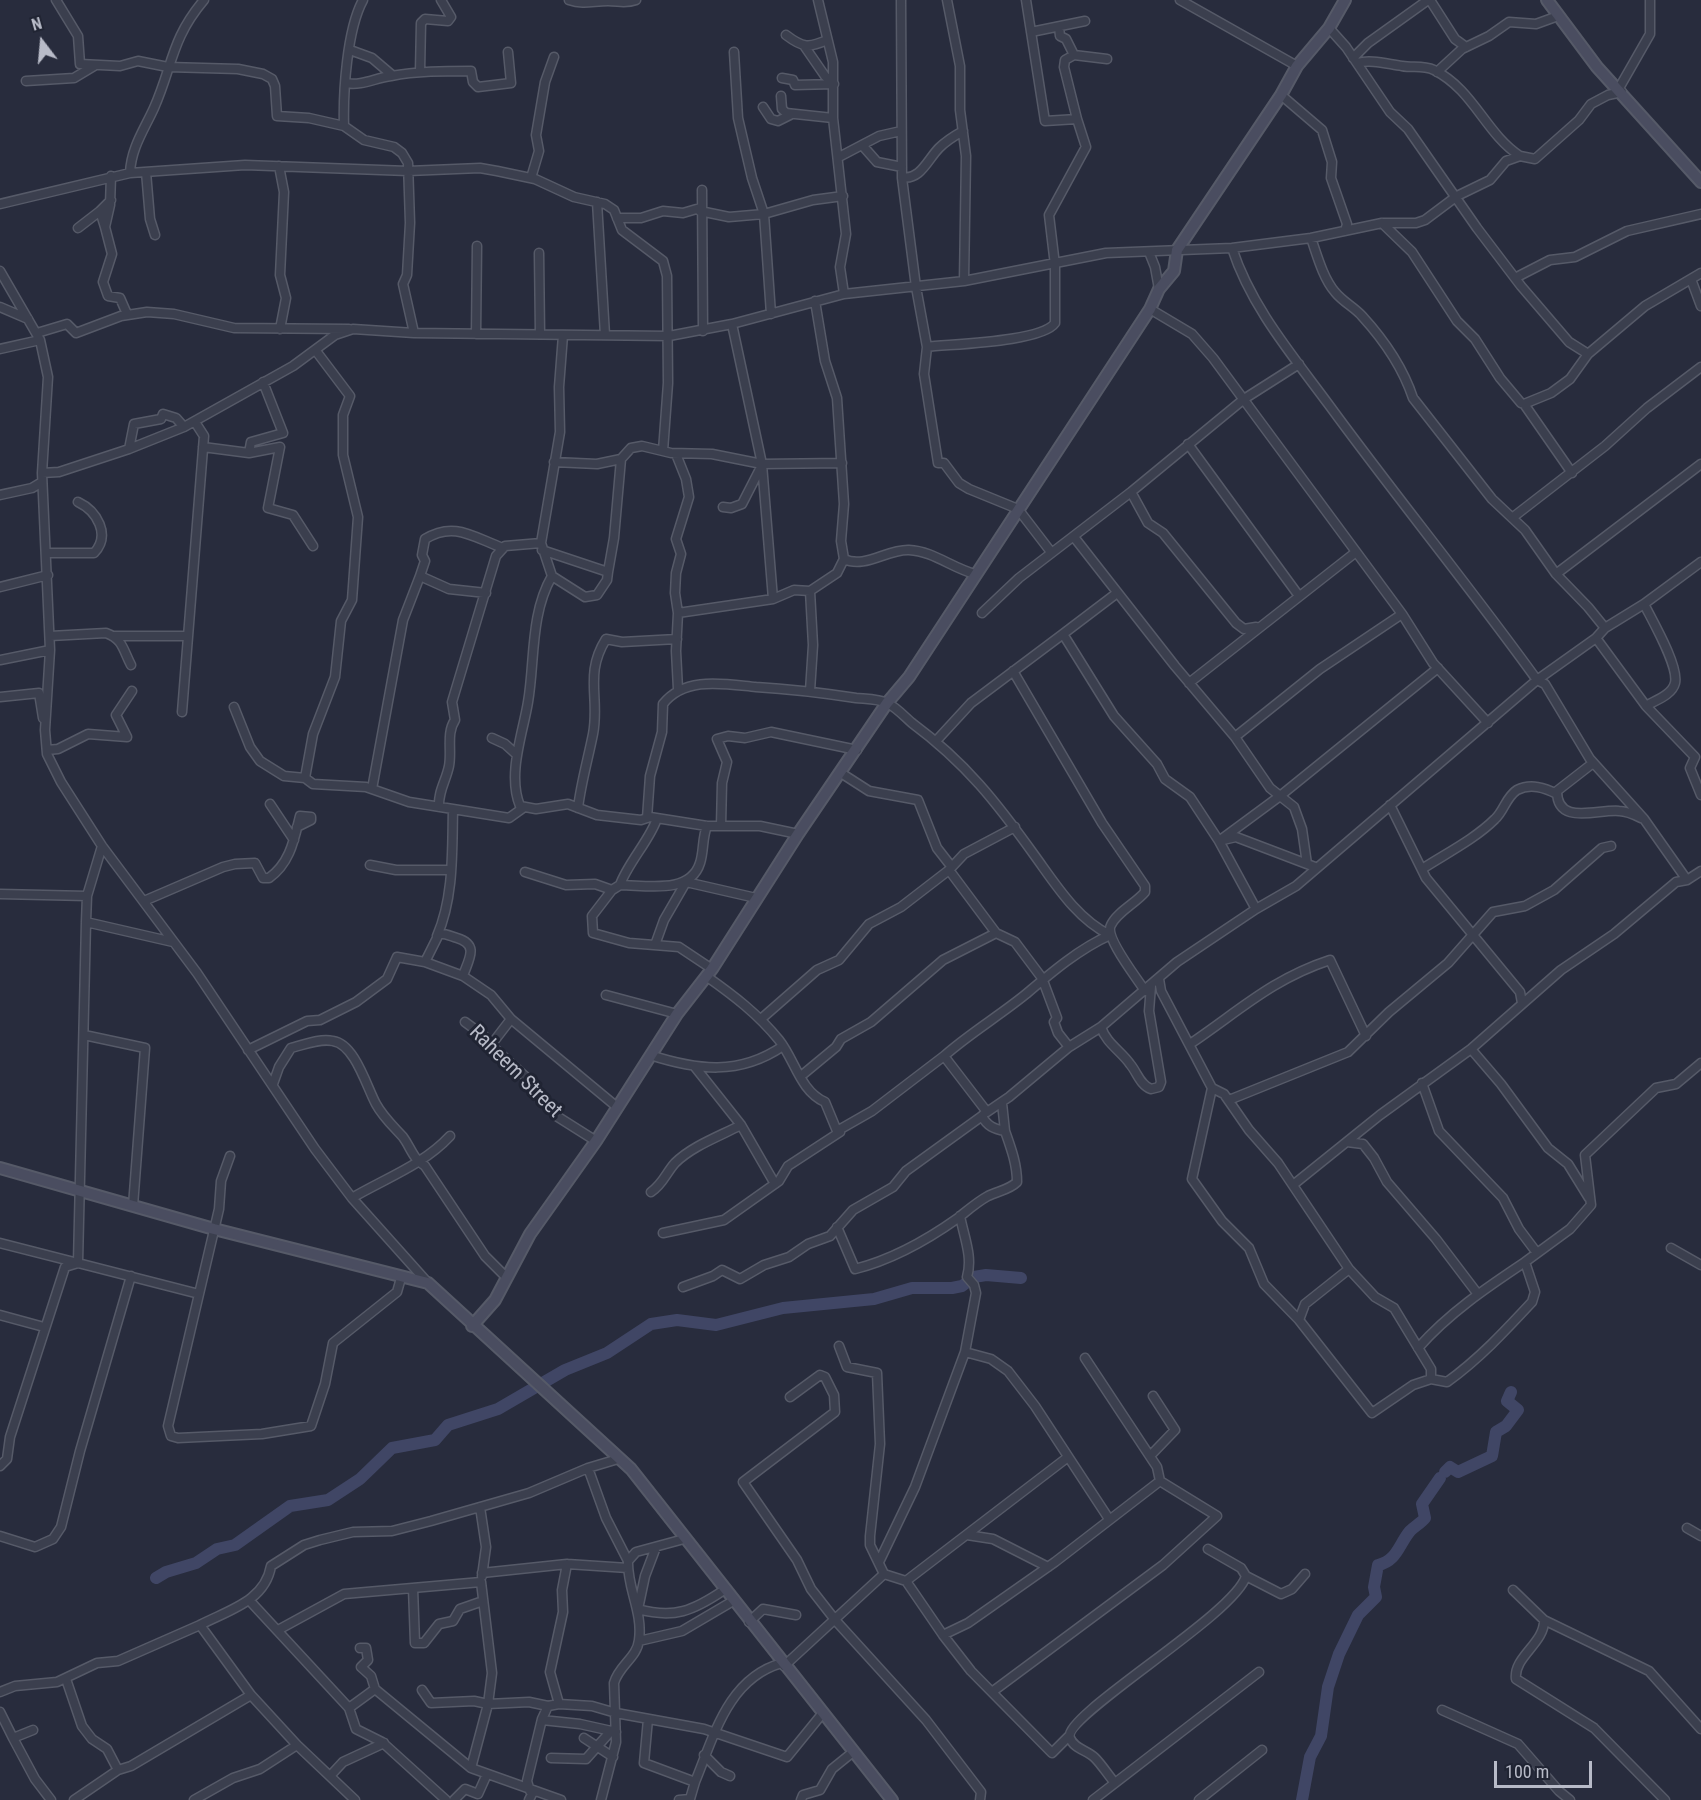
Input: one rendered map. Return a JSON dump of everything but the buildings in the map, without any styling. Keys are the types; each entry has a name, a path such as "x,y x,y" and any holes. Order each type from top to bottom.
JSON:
{"street":[{"path":"56,0 78,36 80,64 120,66 138,61 168,67 238,69 263,74 272,79 275,86 277,116 309,118 344,126 364,140 393,147 402,153 408,171 410,244 407,275 403,284 414,333"},
{"path":"130,173 133,152 153,110 180,32 204,0"},
{"path":"344,126 346,83 355,16 363,0"},
{"path":"420,72 421,23 424,19 448,21 451,17 441,0"},
{"path":"569,0 586,5 607,1 625,4 636,0"},
{"path":"818,0 833,62 833,118 843,196 845,241 840,267 844,294"},
{"path":"901,0 902,177 916,287 927,347 924,374 938,463 946,465 959,483 969,489 1018,509 1051,552"},
{"path":"947,0 960,66 966,156 963,281"},
{"path":"1026,0 1044,121 1077,119"},
{"path":"1180,0 1188,2 1297,66"},
{"path":"472,1326 492,1306 530,1234 596,1141 677,1014 709,973 798,834 887,703 909,678 1150,309 1159,289 1174,271 1178,250 1281,95 1297,66 1329,28 1345,0"},
{"path":"1355,61 1368,43 1429,0 1455,39 1466,47"},
{"path":"1547,0 1597,67 1701,182"},
{"path":"1355,61 1421,67 1437,72 1460,86 1505,146 1520,156 1535,159 1579,120 1591,104 1620,91 1650,34 1650,0"},
{"path":"1437,72 1466,47 1489,36 1509,22 1536,24 1558,16"},
{"path":"1031,32 1085,21"},
{"path":"1059,27 1060,36 1066,39 1074,55"},
{"path":"1329,28 1390,112 1408,129 1515,279 1569,342 1588,354"},
{"path":"786,35 805,47 825,76 834,84"},
{"path":"805,47 810,48 828,40"},
{"path":"350,50 372,58 392,75"},
{"path":"346,83 363,84 392,75 420,72 471,71 473,82 478,87 511,83 508,52"},
{"path":"734,52 738,118 752,178 764,214 771,314"},
{"path":"927,347 1011,339 1052,327 1055,323 1055,265 1049,215 1086,147 1064,67 1065,60 1074,55 1107,59"},
{"path":"531,178 539,151 536,135 545,82 554,57"},
{"path":"26,81 74,78 94,66"},
{"path":"348,71 363,84"},
{"path":"782,78 793,80 795,85 834,84"},
{"path":"1281,95 1322,130 1332,162 1331,178 1347,224 1345,231"},
{"path":"781,96 782,109 790,115"},
{"path":"763,106 771,119 778,121 790,115 807,114 833,118"},
{"path":"838,157 885,134 902,131"},
{"path":"902,177 913,177 920,172 940,147 963,131"},
{"path":"862,145 877,162 902,167"},
{"path":"0,349 38,337 67,324 75,333 128,314 147,312 174,314 234,328 335,327 414,333 669,336 703,331 844,294 963,281 1055,265 1106,253 1135,250 1149,252 1232,248 1311,237 1382,223 1425,220 1457,196 1490,180 1506,161 1520,156"},
{"path":"0,204 111,176 245,165 408,171 480,168 531,178 574,197 597,202 614,210 622,230 663,261 667,276 669,336 663,451"},
{"path":"279,166 284,192 280,275 286,298 280,329"},
{"path":"146,172 151,228 155,234"},
{"path":"105,227 111,200 111,176"},
{"path":"702,190 700,210 703,331"},
{"path":"617,218 641,218 663,211 683,213 700,210 729,217 764,214 813,200 843,196"},
{"path":"78,228 111,200"},
{"path":"597,202 605,335"},
{"path":"100,211 112,254 103,282 108,296 120,298 128,314"},
{"path":"1515,279 1550,260 1575,257 1627,231 1701,214"},
{"path":"1382,223 1412,252 1457,321 1475,339 1500,378 1524,404 1572,473"},
{"path":"1311,237 1333,291 1348,307 1361,315 1394,360 1413,398 1492,499 1525,530 1556,574 1605,628"},
{"path":"476,334 477,246"},
{"path":"1232,248 1240,273 1258,306 1299,364 1409,515 1472,590 1537,680 1545,684 1564,720 1593,763 1644,819 1686,880"},
{"path":"1149,252 1155,267 1159,289"},
{"path":"539,253 540,334"},
{"path":"0,271 38,337 46,360 48,388 42,478 50,650 45,730"},
{"path":"1524,404 1551,393 1570,379 1588,354 1645,306 1701,273"},
{"path":"1691,279 1701,306"},
{"path":"678,613 773,599 794,590 810,591 837,573 844,560 841,541 844,504 837,398 825,361 815,301"},
{"path":"0,307 28,319"},
{"path":"1150,309 1192,334 1244,399 1402,614 1438,668 1488,723"},
{"path":"732,324 762,464 773,599"},
{"path":"0,495 32,488 42,478 129,449 195,422 316,351 335,335 353,329"},
{"path":"523,808 518,801 516,754 528,704 538,622 543,598 552,576 542,547 560,432 559,387 563,335"},
{"path":"305,778 313,734 335,677 341,621 352,600 358,517 343,455 343,415 350,396 316,351"},
{"path":"982,613 1051,552 1131,492 1244,399 1299,364"},
{"path":"1512,518 1572,473 1647,408 1701,367"},
{"path":"249,453 251,442 283,433 263,382"},
{"path":"129,449 134,424 160,419 163,414 176,418 184,427"},
{"path":"182,712 204,436 195,422"},
{"path":"1188,444 1299,596"},
{"path":"203,447 249,453 280,447 268,508 293,515 313,546"},
{"path":"554,462 580,465 621,459 634,447 676,454 712,454 762,464 842,463"},
{"path":"676,454 686,479 689,497 676,539 681,554 676,573 678,689"},
{"path":"552,576 585,597 597,595 607,580 614,538 621,459"},
{"path":"723,507 731,508 742,504 762,464"},
{"path":"1556,574 1701,464"},
{"path":"1131,492 1148,523 1163,533 1236,623 1244,629 1259,627"},
{"path":"47,553 94,553 97,550 103,536 98,520 88,508 78,502"},
{"path":"372,789 403,620 420,576 425,539 439,531 449,529 503,548 542,547 608,572"},
{"path":"1074,537 1189,683 1235,737 1270,788 1294,807 1311,865"},
{"path":"439,807 438,795 449,765 451,725 455,720 452,702 496,556 503,548"},
{"path":"844,560 856,563 910,550 948,561 958,569 975,574"},
{"path":"1189,683 1356,552"},
{"path":"683,1287 713,1276 722,1270 740,1279 764,1265 789,1257 808,1244 830,1236 853,1210 894,1187 906,1171 1002,1103 1069,1047 1101,1027 1177,962 1256,909 1296,886 1311,865 1390,805 1537,680 1596,638 1605,628 1700,565"},
{"path":"0,586 48,575"},
{"path":"420,576 449,589 486,593"},
{"path":"810,591 813,645 810,691"},
{"path":"936,741 971,703 1118,593"},
{"path":"1644,604 1675,670 1675,683 1670,693 1646,706"},
{"path":"1235,737 1320,669 1402,614"},
{"path":"50,636 106,633 120,639 130,665"},
{"path":"1063,634 1114,716 1157,764 1165,779 1190,797 1219,841 1256,909"},
{"path":"114,636 188,636"},
{"path":"1596,638 1646,706 1695,757 1690,768 1701,795"},
{"path":"578,808 586,758 594,734 593,666 599,650 606,639 622,642 676,639"},
{"path":"0,660 50,650"},
{"path":"1219,841 1280,796 1438,668"},
{"path":"663,1233 724,1220 775,1184 788,1166 840,1132 944,1056 984,1023 1027,993 1042,978 1110,935 1112,922 1145,892 1145,886 1102,823 1013,671"},
{"path":"647,818 650,776 662,732 663,704 678,689 692,684 810,691 887,703 936,741 968,771 1015,827 1082,916 1095,928 1110,935 1148,988 1149,1011 1161,1082 1159,1087 1150,1089 1143,1085 1131,1064 1105,1038 1101,1027"},
{"path":"47,750 58,749 88,734 127,737 116,715 132,691"},
{"path":"0,697 39,693 47,750 61,782 102,846 144,901 273,1084 315,1149 352,1197 428,1283 472,1326 618,1460 631,1469 749,1622 892,1800"},
{"path":"234,707 250,747 260,761 284,776 305,778 313,784 354,785 409,802 508,818 523,808 536,809 562,804 597,815 657,818 706,826 760,826 798,834"},
{"path":"720,826 722,783 727,762 717,739 728,736 745,738 771,732 857,750"},
{"path":"492,738 505,744 516,754"},
{"path":"1593,763 1557,790 1557,799 1568,813 1586,815 1620,811 1644,819"},
{"path":"841,773 869,791 918,800 937,848 950,868 996,933 1015,942 1042,978 1057,1018 1054,1022 1058,1033 1069,1047"},
{"path":"1422,869 1495,819 1509,797 1517,790 1545,788 1557,794"},
{"path":"270,804 294,840"},
{"path":"1390,805 1422,869 1473,936 1520,992 1522,1003"},
{"path":"425,962 442,922 451,870 453,809"},
{"path":"657,818 616,887 592,916 593,933 599,937 629,943 679,947 761,1019 783,1046 816,1098 825,1102 835,1128 840,1132"},
{"path":"654,945 664,920 686,882 696,874 701,861 706,826"},
{"path":"144,901 235,864 255,863 263,878 269,878 282,869 297,827"},
{"path":"761,1019 817,970 839,960 869,924 901,907 964,854 1015,827"},
{"path":"1219,841 1236,837 1311,865"},
{"path":"78,1263 87,896 102,846"},
{"path":"1229,1100 1348,1052 1389,1012 1448,963 1493,912 1525,906 1554,890 1602,848 1611,846"},
{"path":"370,865 396,870 451,870"},
{"path":"1293,1185 1422,1083 1471,1049 1561,970 1614,934 1676,882 1686,880 1701,871"},
{"path":"525,872 566,885 595,884 616,887 670,885 686,882 756,898"},
{"path":"0,894 87,896"},
{"path":"86,922 172,942"},
{"path":"801,1076 836,1047 840,1039 871,1022 943,960 996,933"},
{"path":"436,936 446,934 469,944 472,954 463,976"},
{"path":"248,1050 307,1021 320,1020 356,1002 387,979 397,957 425,962 463,976 491,994 511,1019 616,1107"},
{"path":"1190,1044 1268,987 1306,968 1330,960 1366,1036"},
{"path":"1159,979 1161,991 1212,1088 1229,1100 1249,1130 1278,1163 1348,1269 1375,1298 1394,1308 1431,1369 1431,1379"},
{"path":"1520,992 1535,994"},
{"path":"606,995 677,1014"},
{"path":"491,1046 511,1019"},
{"name":"Raheem Street","path":"465,1022 484,1036 491,1046 527,1078 558,1117 596,1141"},
{"path":"84,1035 146,1048 134,1206"},
{"path":"273,1084 279,1067 291,1048 327,1040 339,1042 369,1083 374,1101 384,1117 404,1139 420,1163 425,1166 485,1257 507,1278"},
{"path":"650,1055 695,1067 721,1068 772,1053 783,1046"},
{"path":"1471,1049 1501,1084 1548,1148 1568,1164 1579,1185 1591,1200"},
{"path":"944,1056 984,1114 986,1123 995,1130 1005,1131"},
{"path":"1418,1348 1435,1329 1477,1293 1525,1262 1585,1214 1592,1205 1585,1155 1656,1088 1676,1084 1701,1064"},
{"path":"695,1067 741,1125 775,1184"},
{"path":"1422,1083 1439,1131 1503,1198 1519,1229 1537,1252"},
{"path":"1212,1088 1192,1179 1222,1221 1249,1248 1264,1284 1299,1320 1372,1413 1413,1385 1431,1379 1447,1382 1481,1356 1532,1302 1535,1292 1525,1262"},
{"path":"837,1227 855,1269 906,1250 989,1195 1017,1182 1013,1151 1005,1131 1002,1103"},
{"path":"651,1192 659,1187 675,1164 685,1156 741,1125"},
{"path":"1363,1130 1363,1144 1374,1158 1387,1182 1436,1239 1477,1293"},
{"path":"352,1197 420,1163 450,1136"},
{"path":"1347,1142 1363,1144"},
{"path":"230,1156 221,1181 219,1209 168,1426 171,1436 178,1438 262,1434 310,1426 325,1384 333,1342 397,1292 401,1278"},
{"path":"0,1168 214,1229 428,1283"},
{"path":"879,1562 915,1487 965,1352 975,1303 974,1285 968,1277 969,1252 960,1216"},
{"path":"0,1243 199,1294"},
{"path":"1671,1248 1701,1265"},
{"path":"1,1468 7,1459 10,1437 62,1271 65,1267 78,1263"},
{"path":"1299,1320 1305,1304 1348,1269"},
{"path":"0,1536 35,1547 53,1539 61,1527 80,1451 131,1276"},
{"path":"0,1315 44,1328"},
{"path":"839,1346 847,1367 877,1373 880,1444 870,1545 884,1574 906,1581 971,1671 1052,1753 1069,1737 1074,1725 1085,1713 1169,1651 1231,1598 1246,1576"},
{"path":"965,1352 991,1359 1008,1371 1035,1406 1110,1519"},
{"path":"1085,1358 1150,1456 1160,1473 1160,1481"},
{"path":"790,1397 820,1375 825,1377 834,1395 835,1412 743,1482 797,1560 811,1589 836,1621 926,1720 981,1792 980,1800"},
{"path":"1150,1456 1175,1430 1153,1396"},
{"path":"906,1581 1068,1457"},
{"path":"0,1692 15,1686 41,1686 66,1679 89,1666 118,1661 200,1625 259,1594 267,1584 271,1566 304,1545 353,1532 392,1531 529,1493 588,1468 618,1460"},
{"path":"588,1468 606,1518 628,1565 638,1609 639,1641 634,1655 617,1673 614,1683 616,1713 613,1757 601,1800"},
{"path":"943,1635 968,1623 1048,1567 1160,1481"},
{"path":"992,1692 1154,1572 1217,1516 1160,1481"},
{"path":"471,1768 488,1704 492,1673 483,1601 482,1578 486,1547 480,1507"},
{"path":"1686,1528 1701,1536"},
{"path":"967,1535 993,1539 1048,1567"},
{"path":"628,1565 636,1552 684,1539"},
{"path":"638,1609 645,1576 656,1547"},
{"path":"1208,1549 1241,1568 1246,1576 1281,1594 1292,1589 1305,1574"},
{"path":"278,1630 344,1594 413,1588 567,1563 628,1565"},
{"path":"559,1704 550,1672 563,1612 562,1590 567,1563"},
{"path":"679,1800 690,1799 714,1732 746,1681 762,1669 783,1665 836,1621 884,1574"},
{"path":"413,1588 415,1643 424,1643 439,1624 453,1621 460,1609 483,1601"},
{"path":"638,1609 658,1614 685,1612 724,1590"},
{"path":"1513,1590 1544,1620 1648,1671 1701,1730"},
{"path":"249,1600 349,1708 356,1729 384,1743 446,1800"},
{"path":"639,1641 682,1631 733,1601"},
{"path":"749,1622 763,1609 796,1615"},
{"path":"1544,1620 1541,1635 1518,1666 1516,1679 1594,1728 1665,1800"},
{"path":"200,1625 250,1695 350,1798"},
{"path":"360,1648 366,1648 368,1660 361,1667 371,1676 375,1689 471,1768 531,1794 561,1800"},
{"path":"1098,1798 1259,1672"},
{"path":"66,1679 81,1726 92,1739 107,1749 118,1770"},
{"path":"349,1708 375,1689"},
{"path":"422,1690 431,1703 529,1702 548,1706 559,1704 592,1706 616,1713 714,1732 787,1757 822,1714"},
{"path":"74,1800 118,1770 131,1766 250,1695"},
{"path":"531,1794 527,1781 542,1720 548,1706"},
{"path":"1442,1710 1518,1744 1557,1796 1570,1800"},
{"path":"0,1712 35,1779 51,1800"},
{"path":"648,1719 644,1763 695,1782"},
{"path":"542,1720 614,1731"},
{"path":"13,1738 33,1730"},
{"path":"580,1769 586,1759 614,1731"},
{"path":"360,1754 368,1735"},
{"path":"1069,1737 1078,1748 1094,1757 1115,1783"},
{"path":"584,1738 613,1757"},
{"path":"330,1776 343,1762 384,1743"},
{"path":"194,1800 232,1778 260,1769 297,1745"},
{"path":"1199,1800 1262,1750"},
{"path":"821,1800 820,1790 832,1769 853,1752"},
{"path":"701,1765 726,1774 704,1755"},
{"path":"551,1758 586,1759"},
{"path":"454,1800 465,1789 478,1794 487,1774"},
{"path":"801,1800 803,1795 820,1790"}],"waterway":[{"path":"156,1578 166,1572 196,1563 217,1549 235,1545 290,1506 328,1500 360,1479 392,1448 435,1440 448,1425 498,1409 565,1370 607,1353 651,1324 677,1320 716,1325 783,1308 874,1299 912,1288 952,1288 962,1286 974,1277 986,1275 1021,1278"},
{"path":"1445,1472 1450,1467 1458,1472 1492,1456 1496,1432 1506,1426 1518,1410 1507,1401 1511,1392"},
{"path":"1302,1800 1310,1757 1321,1736 1328,1687 1339,1654 1358,1615 1376,1597 1374,1587 1378,1565 1394,1556 1410,1531 1425,1518 1422,1504 1440,1478"}]}
